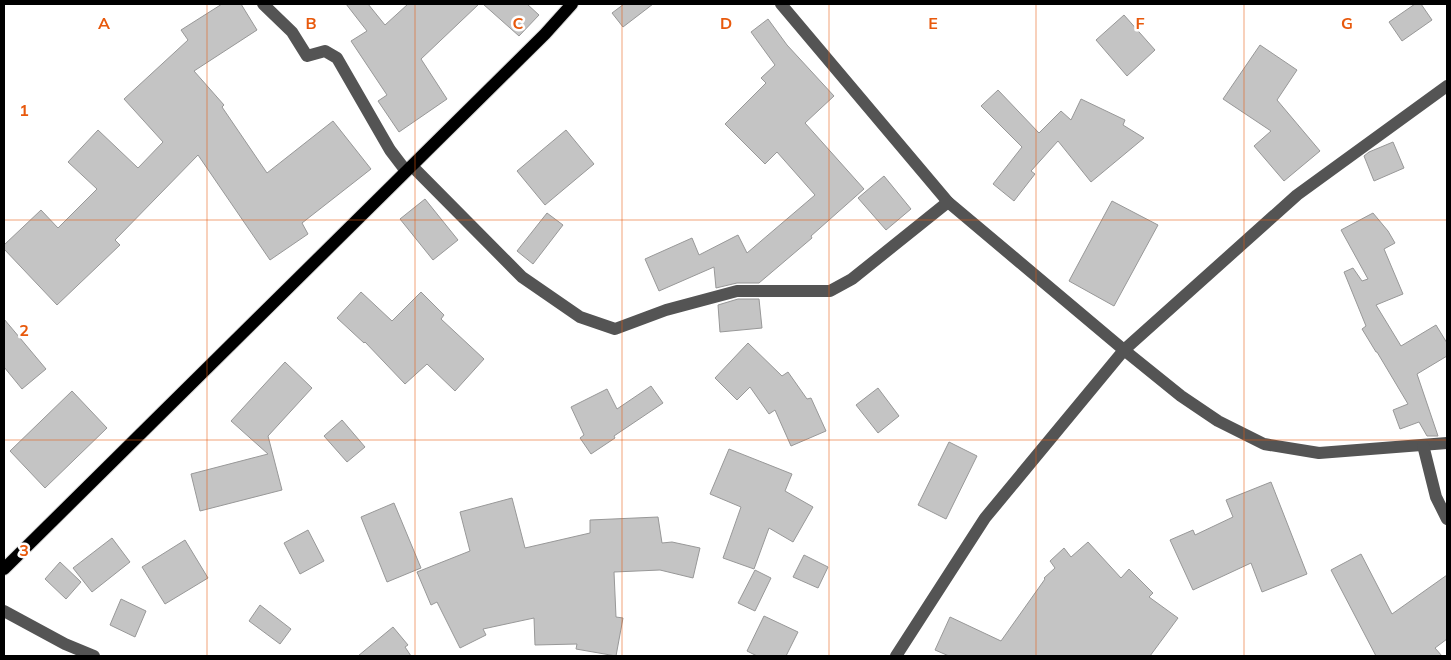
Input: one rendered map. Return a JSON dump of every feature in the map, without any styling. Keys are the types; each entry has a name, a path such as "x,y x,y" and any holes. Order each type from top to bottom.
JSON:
{"main road":[{"path":"4,569 545,34 572,4"}],"street":[{"path":"263,4 292,32 307,56 325,51 337,58 390,150 522,277 580,317 615,329 666,310 737,291 830,291 852,280 948,202"},
{"path":"781,4 948,202 1124,350 1181,396 1218,421 1264,444 1319,453 1447,443"},
{"path":"896,656 985,518 1124,350 1297,194 1447,86"},
{"path":"1423,445 1436,497 1447,519"},
{"path":"4,611 65,644 94,656"}],"building":[{"path":"222,4 241,4 257,30 194,71 224,105 222,107 267,173 333,121 371,169 302,223 308,234 270,260 198,155 115,240 120,245 57,305 4,249 4,245 41,210 58,228 97,189 68,162 98,130 138,168 163,142 124,99 188,40 181,30"},
{"path":"346,4 368,4 385,25 408,4 479,4 421,59 447,99 399,132 378,101 387,95 351,41 367,31"},
{"path":"483,4 527,4 539,15 519,36"},
{"path":"624,4 653,4 623,27 612,13"},
{"path":"1415,4 1421,4 1432,20 1402,41 1389,22"},
{"path":"1124,15 1155,50 1127,76 1096,40"},
{"path":"768,19 787,45 834,96 805,123 864,189 811,236 812,238 759,283 737,283 716,288 714,267 659,291 645,259 692,238 699,255 738,235 747,253 815,195 777,152 765,164 725,124 766,83 761,78 775,65 751,32"},
{"path":"1260,45 1297,70 1277,100 1320,151 1284,181 1254,146 1271,131 1223,99"},
{"path":"998,90 1039,133 1061,111 1071,120 1081,99 1125,120 1123,125 1144,138 1091,182 1058,141 1031,171 1035,174 1014,201 993,184 1022,147 981,106"},
{"path":"566,130 594,164 545,205 517,171"},
{"path":"1393,142 1404,168 1374,181 1364,156"},
{"path":"884,176 911,209 886,230 858,198"},
{"path":"425,199 458,240 433,260 400,219"},
{"path":"1112,201 1158,225 1114,306 1069,281"},
{"path":"547,213 563,225 533,264 517,251"},
{"path":"1373,213 1395,243 1384,249 1403,294 1376,305 1401,346 1436,325 1447,343 1447,356 1417,374 1438,436 1427,436 1419,422 1400,429 1393,410 1408,404 1362,329 1366,326 1344,272 1353,268 1362,281 1368,279 1341,230"},
{"path":"361,292 392,321 421,292 444,315 441,319 484,359 455,391 427,364 405,384 365,342 337,318"},
{"path":"738,299 759,299 762,328 720,332 718,305"},
{"path":"4,319 46,369 22,389 4,367"},
{"path":"748,343 782,376 788,372 807,399 811,398 826,431 791,446 775,410 769,414 750,387 737,400 715,378"},
{"path":"285,362 312,388 268,436 282,490 200,511 191,474 268,454 231,421"},
{"path":"651,386 663,403 591,454 580,438 584,435 571,407 607,389 617,409"},
{"path":"878,388 899,416 878,433 856,405"},
{"path":"72,391 107,428 45,488 10,451"},
{"path":"342,420 365,447 347,462 324,436"},
{"path":"949,442 977,456 946,519 918,505"},
{"path":"729,449 792,474 785,491 813,507 793,542 769,528 754,569 723,558 741,507 710,494"},
{"path":"1271,482 1307,574 1262,592 1251,563 1193,590 1170,540 1193,530 1195,535 1233,517 1226,500"},
{"path":"512,498 525,548 590,533 590,520 658,517 662,543 672,542 700,548 693,578 660,570 614,572 616,617 623,618 616,656 576,649 577,644 535,645 534,618 483,629 486,635 460,648 437,602 431,605 417,572 470,551 460,512"},
{"path":"394,503 421,568 387,582 361,517"},
{"path":"308,530 324,561 300,574 284,543"},
{"path":"112,538 130,562 92,592 73,568"},
{"path":"185,540 208,578 165,604 142,567"},
{"path":"1088,542 1121,578 1129,569 1153,593 1149,597 1178,618 1150,656 949,656 935,650 950,617 1001,641 1044,578 1055,568 1050,561 1064,548 1071,557"},
{"path":"1361,554 1392,614 1447,575 1447,639 1435,648 1442,656 1376,656 1331,570"},
{"path":"804,555 828,567 818,588 793,577"},
{"path":"60,562 81,582 66,599 45,579"},
{"path":"755,570 771,578 755,611 738,603"},
{"path":"121,599 146,611 135,637 110,625"},
{"path":"260,605 291,629 280,644 249,621"},
{"path":"764,616 798,632 786,656 757,656 747,651"},
{"path":"393,627 408,645 405,647 411,656 358,656"}]}
